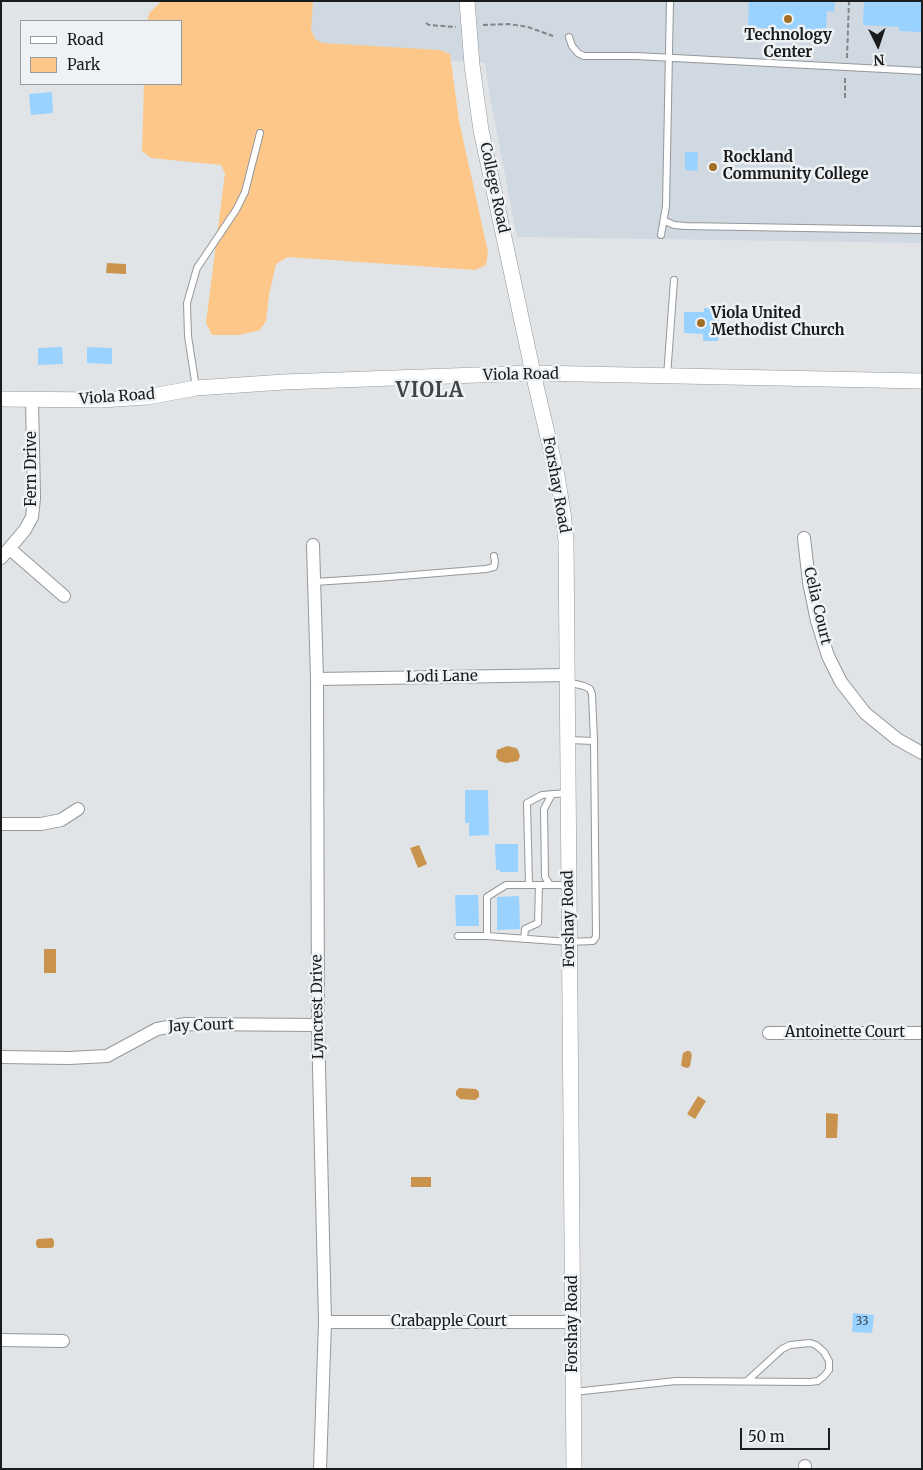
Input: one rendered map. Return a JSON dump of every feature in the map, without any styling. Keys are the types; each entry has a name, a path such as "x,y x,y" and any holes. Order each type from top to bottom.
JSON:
{"street":[{"name":"College Road","path":"467,1 472,65 482,130 533,373"},
{"name":"Viola Road","path":"1,399 100,400 147,396 196,388 284,382 533,373 922,381"},
{"name":"Forshay Road","path":"533,373 557,476 563,512 566,549 574,1469"},
{"name":"Fern Drive","path":"1,558 25,530 32,517 34,498 32,400"},
{"name":"Celia Court","path":"804,538 809,582 817,621 828,656 841,682 865,713 897,739 922,753"},
{"name":"Lyncrest Drive","path":"313,544 317,679 318,1025 324,1322 320,1469"},
{"path":"10,548 64,596"},
{"name":"Lodi Lane","path":"317,679 567,678"},
{"path":"1,824 41,824 61,820 78,809"},
{"name":"Jay Court","path":"1,1057 69,1058 107,1056 157,1029 185,1024 318,1025"},
{"name":"Antoinette Court","path":"769,1032 922,1033"},
{"name":"Crabapple Court","path":"324,1322 573,1322"},
{"path":"1,1340 63,1341"}],"lane":[{"path":"661,235 666,206 670,1"},
{"path":"569,37 572,46 578,53 584,56 636,56 922,72"},
{"path":"196,388 188,336 187,303 197,268 236,210 245,192 260,133"},
{"path":"664,221 686,226 922,230"},
{"path":"667,376 674,280"},
{"path":"314,582 486,569 494,567 494,556"},
{"path":"458,936 487,936 570,942 593,941 596,937 592,694 590,689 567,678"},
{"path":"568,740 594,741"},
{"path":"529,885 527,803 542,795 568,793"},
{"path":"550,885 545,876 544,809 552,794"},
{"path":"487,936 487,896 506,885 569,885"},
{"path":"524,939 525,929 538,923 539,885"},
{"path":"574,1392 676,1381 800,1383 818,1380 824,1376 829,1370 829,1361 824,1352 816,1345 810,1343 790,1345 782,1349 748,1381"}],"path":[{"path":"845,98 850,1"},
{"path":"426,23 429,25 468,27 509,24 528,27 553,36"}],"shaded area":[{"name":"Rockland Community College","path":"207,1 922,1 922,243 517,237 485,63 204,44"},
{"path":"107,263 126,264 126,274 106,273"},
{"path":"507,746 518,750 520,756 518,761 506,763 499,761 496,757 497,750"},
{"path":"419,845 427,864 418,868 410,848"},
{"path":"44,949 56,949 56,973 44,973"},
{"path":"690,1051 692,1055 688,1068 681,1065 683,1053"},
{"path":"459,1088 476,1089 479,1092 479,1097 475,1100 460,1099 456,1095 456,1091"},
{"path":"698,1096 706,1101 695,1119 687,1114"},
{"path":"826,1113 838,1114 837,1138 826,1138"},
{"path":"411,1177 431,1177 431,1187 411,1187"},
{"path":"52,1238 54,1246 52,1248 38,1248 36,1245 38,1239"}],"green space":[{"path":"162,1 313,1 311,29 315,39 322,43 440,50 450,54 459,121 488,252 486,265 475,270 288,257 276,264 269,295 266,321 260,330 239,335 212,335 206,323 225,173 221,165 151,158 142,151 144,85 182,85 182,20 148,20 149,13"}],"building":[{"name":"Technology Center","path":"749,1 835,1 834,12 827,11 826,32 748,27"},
{"path":"864,1 922,1 922,32 899,31 899,27 863,25"},
{"path":"52,92 53,113 31,115 29,94"},
{"path":"685,152 698,152 697,171 685,170"},
{"name":"Viola United Methodist Church","path":"704,308 719,308 718,341 703,341 703,334 684,333 684,312 704,312"},
{"path":"62,347 63,364 38,365 38,348"},
{"path":"87,347 112,348 112,364 87,363"},
{"path":"465,790 488,790 489,835 469,836 469,823 465,823"},
{"path":"495,844 518,844 518,872 500,872 500,870 496,870"},
{"path":"455,895 478,895 479,926 456,926"},
{"path":"519,896 520,929 497,930 497,897"},
{"path":"853,1313 874,1315 872,1333 852,1332"}],"place":[{"name":"Technology Center","path":"788,19"},
{"name":"Rockland Community College","path":"713,167"},
{"name":"Viola United Methodist Church","path":"701,323"}],"district":[{"name":"VIOLA","path":"430,391"}]}
